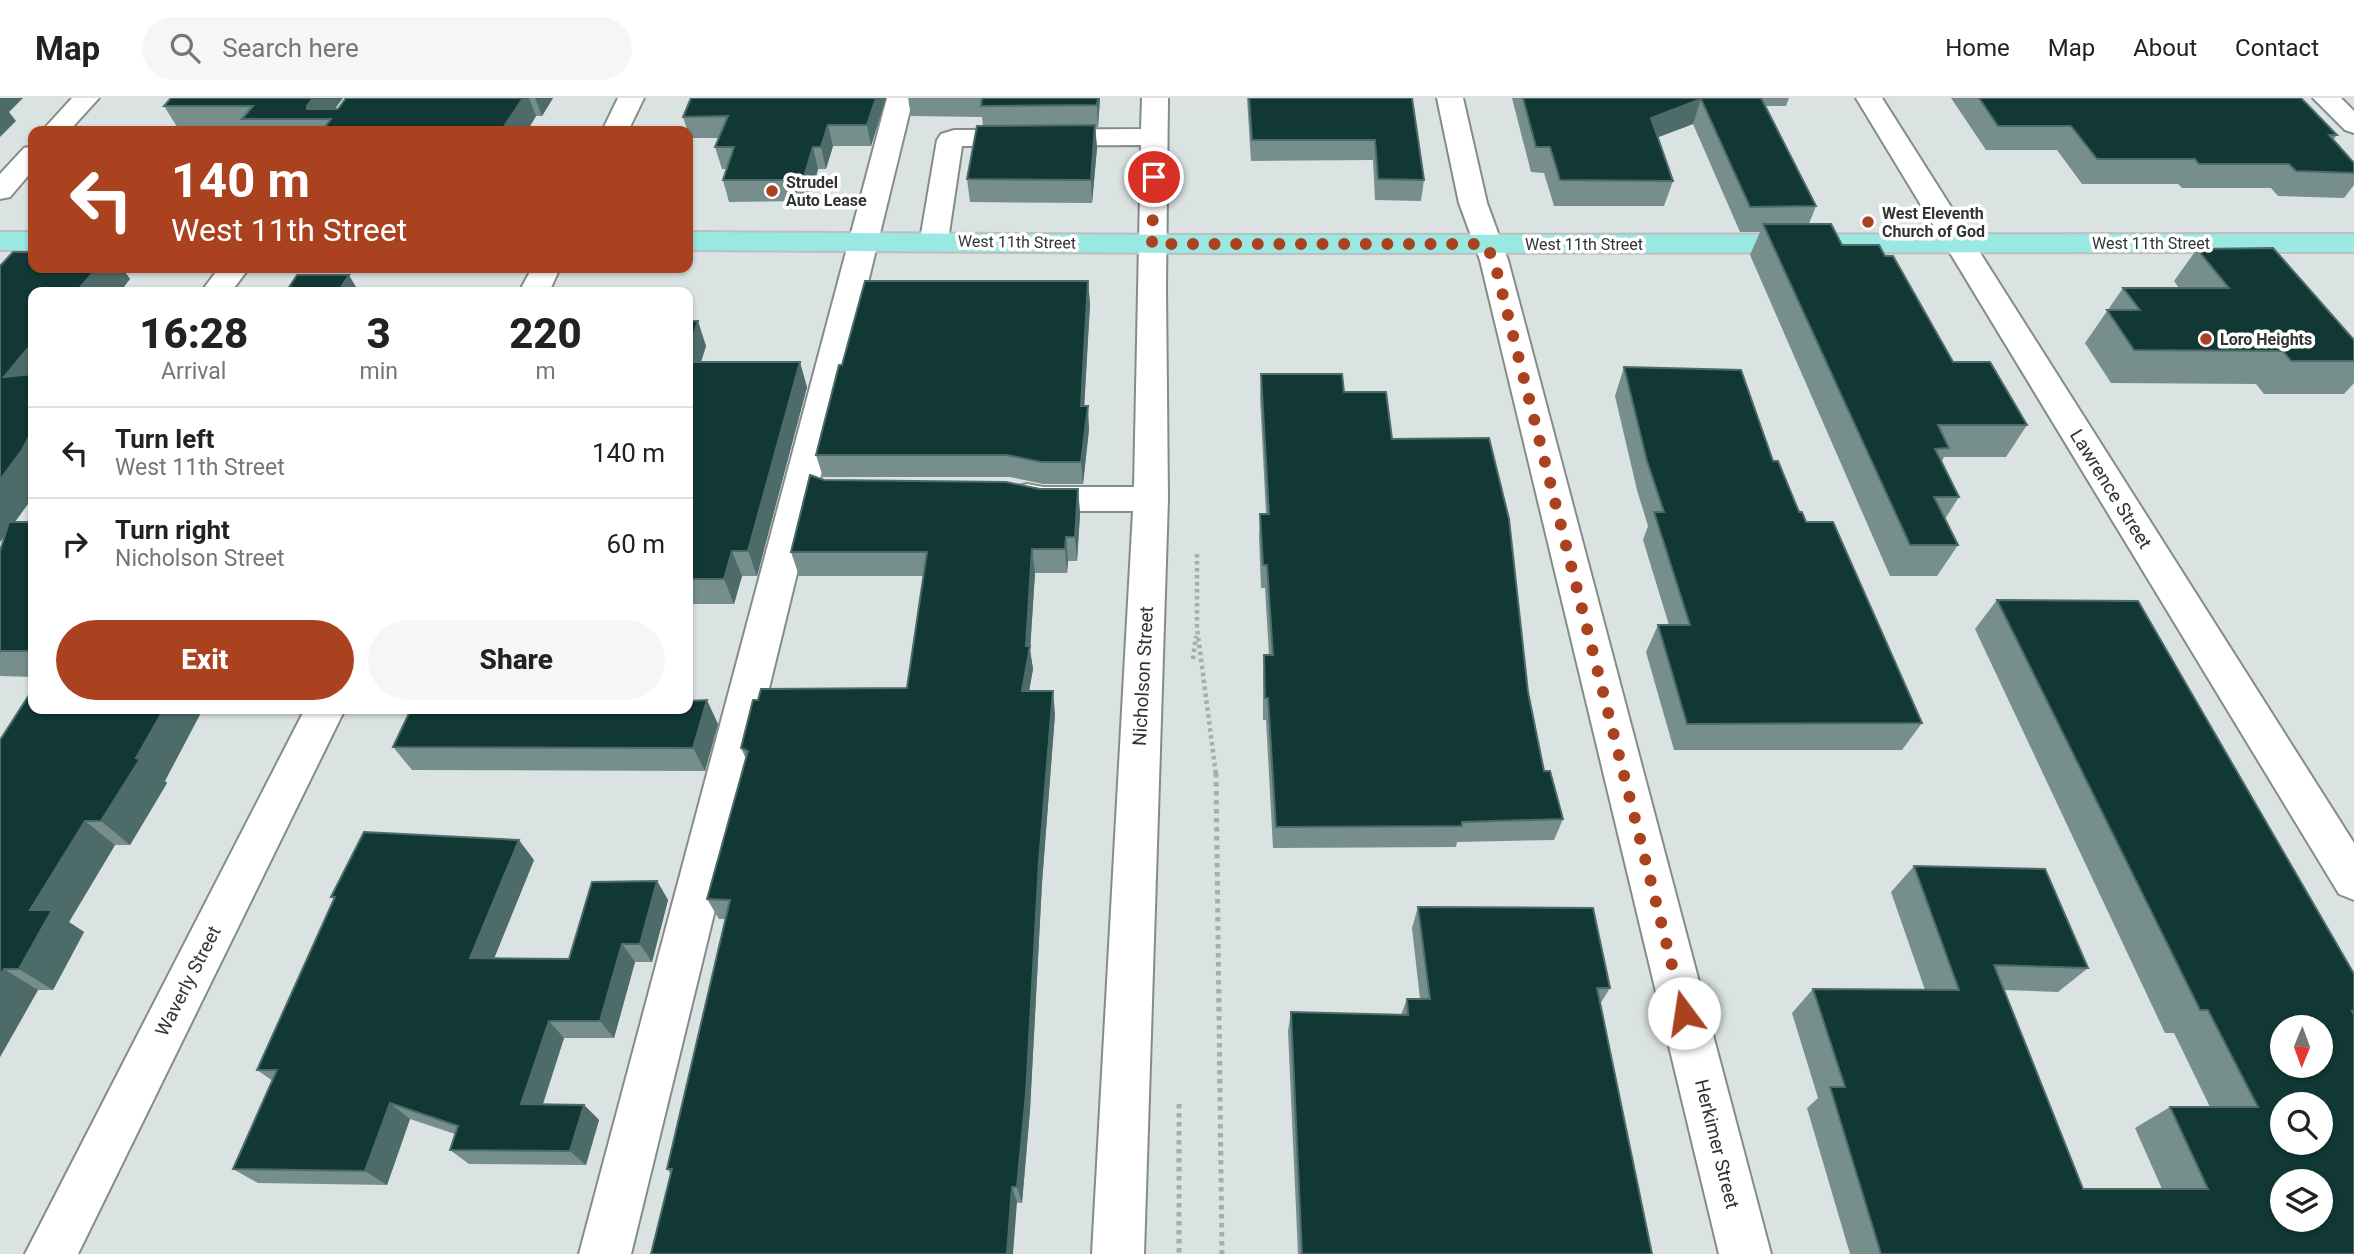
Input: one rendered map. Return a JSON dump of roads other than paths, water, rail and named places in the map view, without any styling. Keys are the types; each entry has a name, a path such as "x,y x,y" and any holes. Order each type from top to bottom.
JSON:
{"main road":[{"name":"West 11th Street","path":"693,241 934,240 1152,244 2354,243"},
{"path":"0,241 28,241"}],"street":[{"path":"60,126 86,98"},
{"path":"617,126 631,98"},
{"path":"605,1254 900,98"},
{"name":"Nicholson Street","path":"1118,1254 1151,499 1152,244 1156,98"},
{"name":"Herkimer Street","path":"1450,98 1485,244 1494,260 1745,1254"},
{"name":"Lawrence Street","path":"1869,98 2354,881"},
{"path":"2326,98 2354,125"},
{"path":"934,240 950,140 1155,136"},
{"path":"2,185 28,159"},
{"path":"996,492 1043,499 1151,499"},
{"name":"Waverly Street","path":"51,1254 322,714"}],"place":[{"name":"Strudel Auto Lease","path":"772,191"},
{"name":"West Eleventh Church of God","path":"1868,222"},
{"name":"Loro Heights","path":"2206,339"}]}
